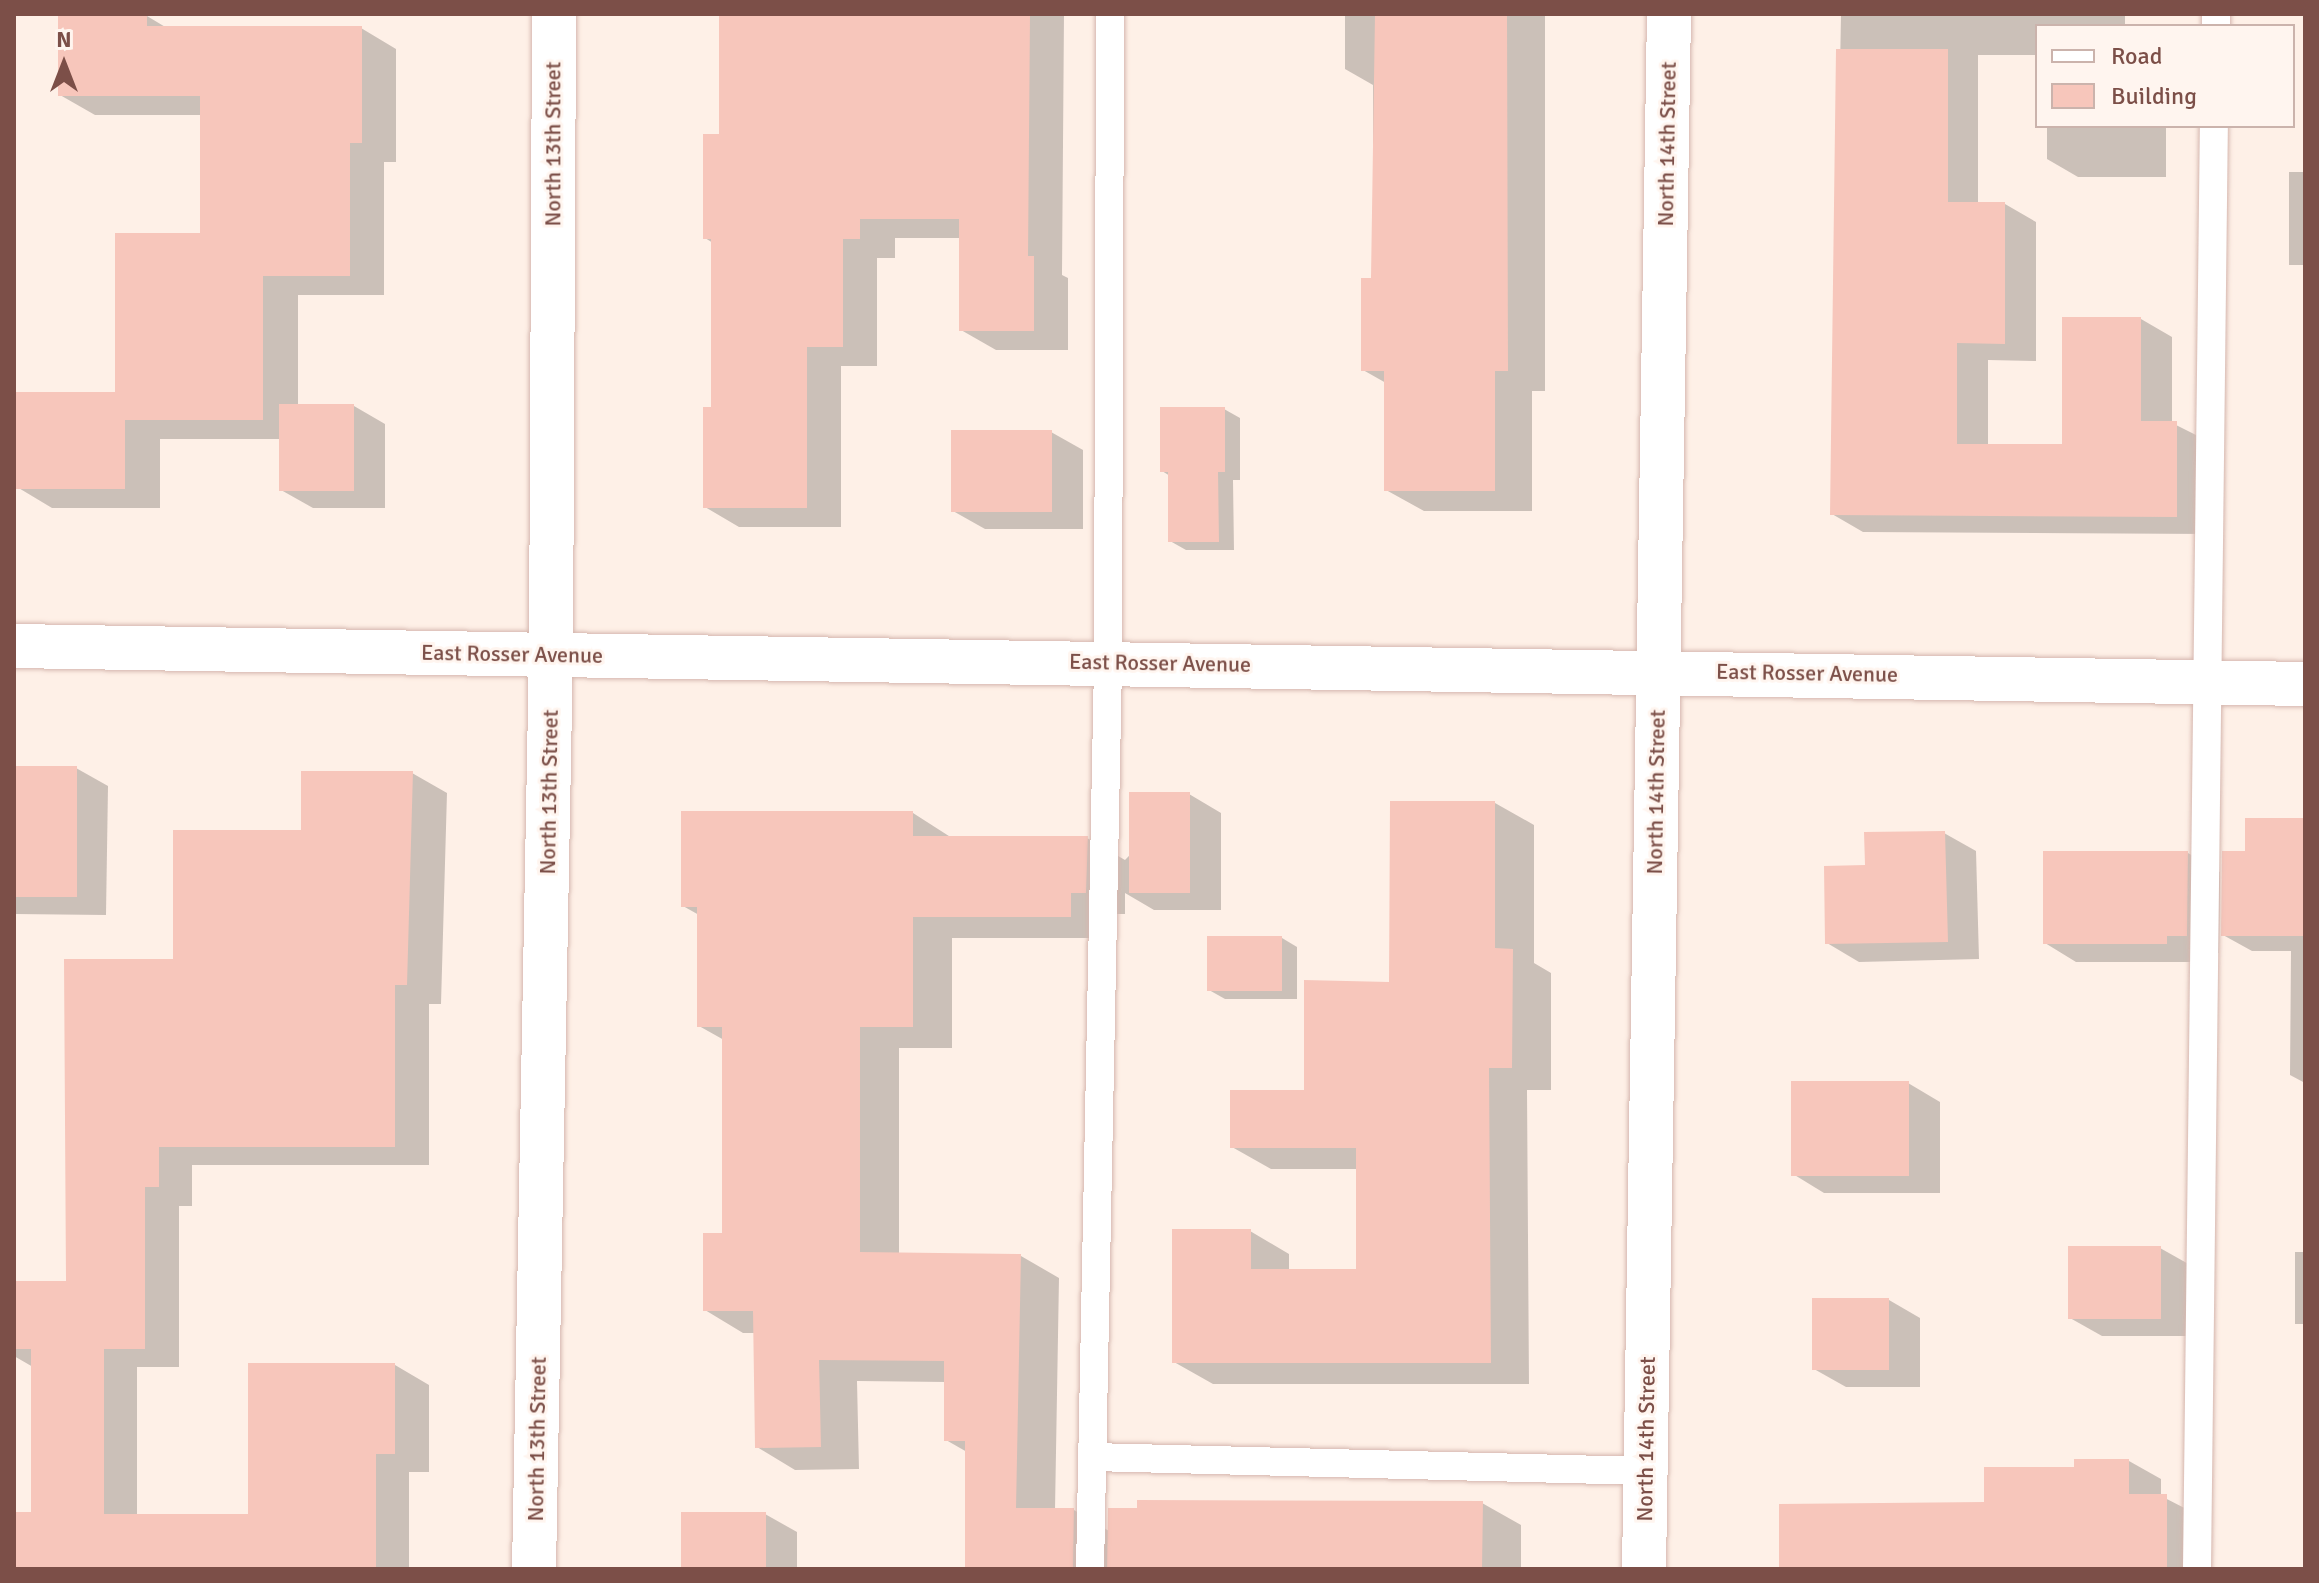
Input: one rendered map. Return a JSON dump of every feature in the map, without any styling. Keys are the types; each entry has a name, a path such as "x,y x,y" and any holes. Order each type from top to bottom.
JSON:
{"street":[{"name":"North 13th Street","path":"534,1569 551,654 554,14"},
{"name":"North 14th Street","path":"1644,1569 1669,14"},
{"name":"East Rosser Avenue","path":"14,646 1658,669 2305,684"}],"lane":[{"path":"1090,1569 1108,662 1110,14"},
{"path":"2197,1569 2214,128"},
{"path":"1092,1457 1645,1471"}],"building":[{"path":"58,14 147,14 147,26 362,26 362,143 350,143 350,276 263,276 263,420 125,420 125,489 15,489 15,392 115,392 115,233 200,233 200,96 58,96"},
{"path":"719,14 1030,14 1028,256 1034,256 1034,331 959,331 959,219 860,219 860,239 843,239 843,347 807,347 807,508 703,508 703,407 711,407 711,239 703,239 703,134 719,134"},
{"path":"1375,14 1507,14 1508,371 1495,371 1495,491 1384,491 1384,371 1361,371 1361,278 1371,278"},
{"path":"1836,49 1948,49 1948,202 2005,202 2005,344 1957,343 1957,444 2062,444 2062,317 2141,317 2141,421 2177,421 2177,517 1830,515"},
{"path":"279,404 354,404 354,491 279,491"},
{"path":"1160,407 1225,407 1225,472 1218,472 1219,542 1168,542 1168,472 1160,472"},
{"path":"951,430 1052,430 1052,512 951,512"},
{"path":"14,766 77,766 77,897 14,897"},
{"path":"301,771 413,771 407,985 395,985 395,1147 159,1147 159,1187 145,1187 145,1349 104,1349 104,1514 248,1514 248,1363 395,1363 395,1454 376,1454 376,1569 14,1569 14,1512 31,1512 31,1349 14,1349 14,1281 66,1281 64,959 173,959 173,830 301,830"},
{"path":"1129,792 1190,792 1190,893 1129,893"},
{"path":"1390,801 1495,801 1495,948 1513,949 1512,1068 1489,1068 1491,1363 1172,1363 1172,1229 1251,1229 1251,1269 1356,1269 1356,1148 1230,1148 1230,1090 1304,1090 1304,980 1389,982"},
{"path":"681,811 913,811 913,836 1088,836 1086,893 1071,893 1071,917 913,917 913,1027 860,1027 860,1252 1021,1254 1016,1508 1074,1508 1073,1569 965,1569 965,1441 944,1441 944,1361 819,1360 821,1447 755,1448 753,1311 703,1311 703,1233 722,1233 722,1027 697,1027 697,907 681,907"},
{"path":"2245,818 2305,818 2305,936 2221,936 2222,851 2245,851"},
{"path":"1945,831 1948,942 1825,944 1824,866 1865,865 1864,832"},
{"path":"2043,851 2188,851 2187,936 2167,936 2167,944 2043,944"},
{"path":"1207,936 1282,936 1282,991 1207,991"},
{"path":"1791,1081 1909,1081 1909,1176 1791,1176"},
{"path":"2068,1246 2161,1246 2161,1319 2068,1319"},
{"path":"1812,1298 1889,1298 1889,1370 1812,1370"},
{"path":"2074,1459 2129,1459 2129,1494 2167,1494 2167,1569 1779,1569 1779,1504 1984,1502 1984,1467 2074,1467"},
{"path":"1137,1500 1483,1501 1482,1569 1107,1569 1108,1508 1137,1508"},
{"path":"681,1512 766,1512 766,1569 681,1569"}]}
